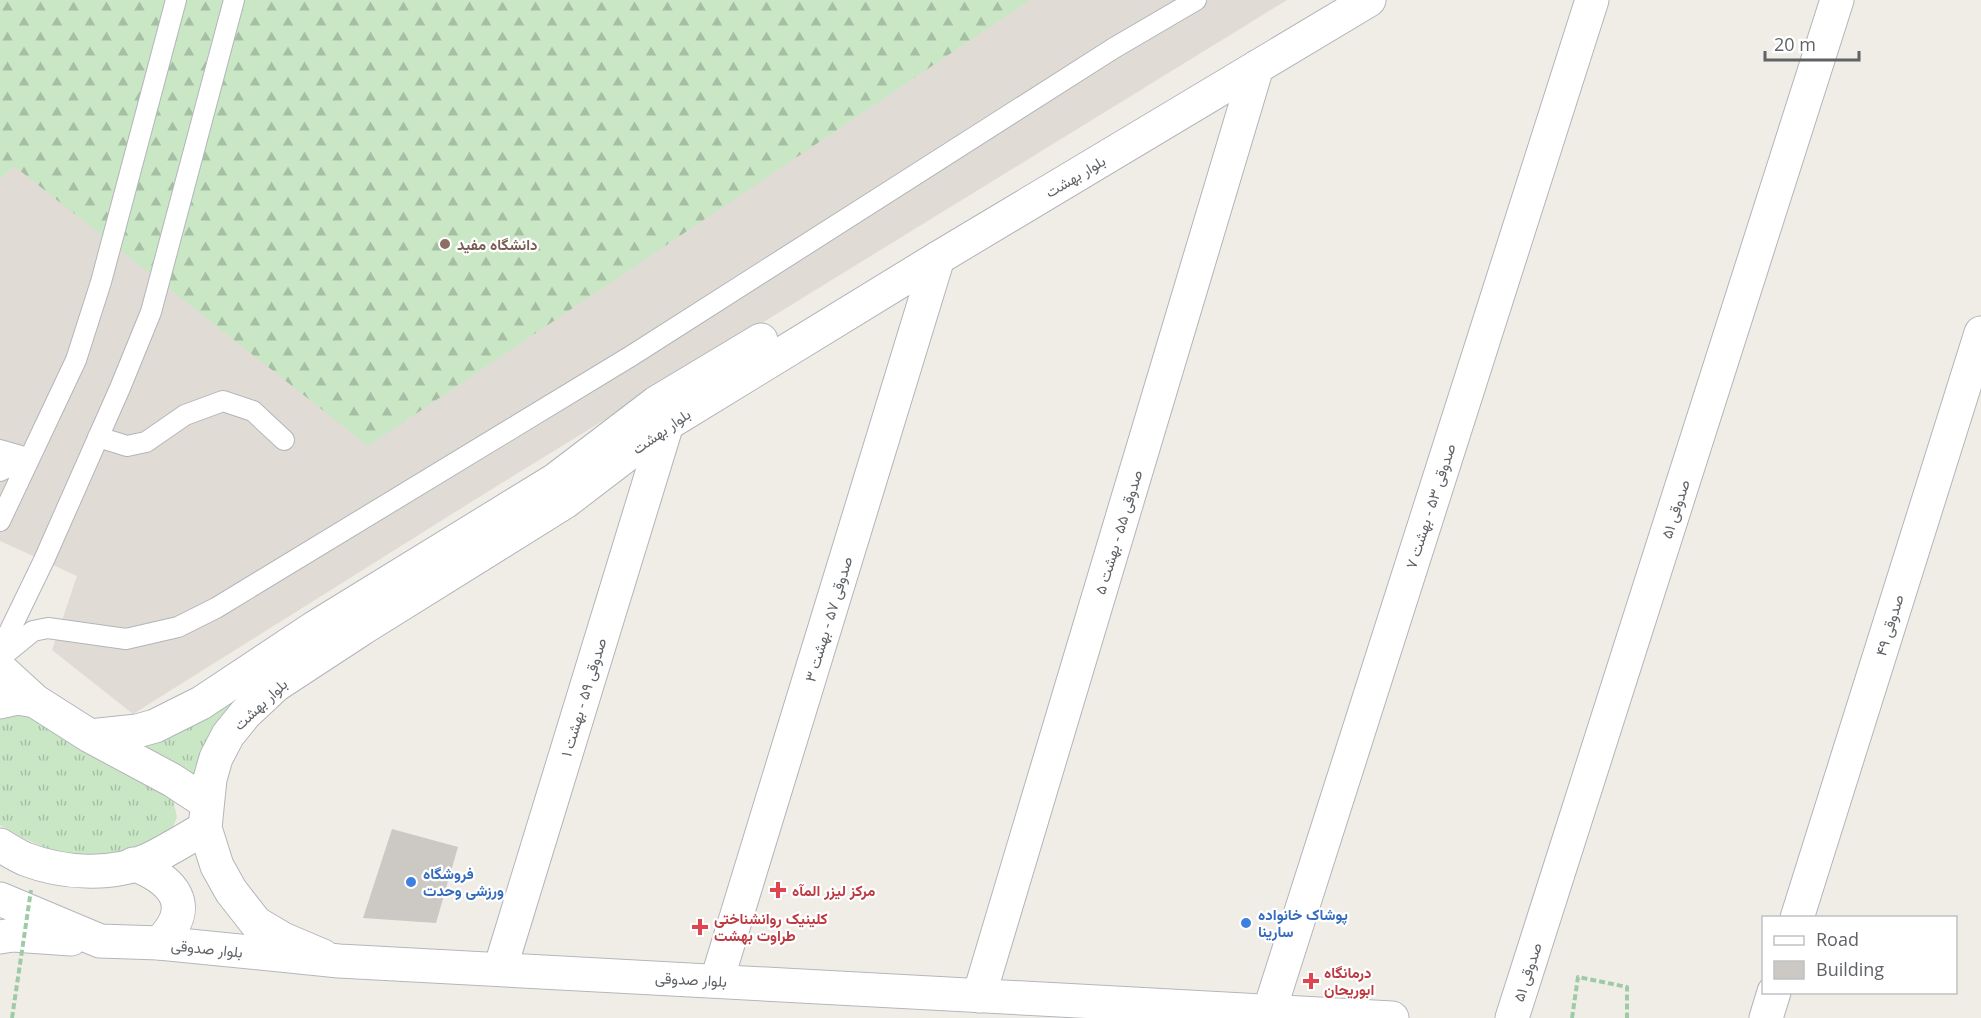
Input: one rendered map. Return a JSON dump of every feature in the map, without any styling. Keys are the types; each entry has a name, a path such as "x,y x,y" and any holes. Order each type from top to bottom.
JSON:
{"street":[{"name":"بلوار بهشت","path":"90,736 136,731 155,726 201,703 315,628 555,480 656,403 1326,0"},
{"name":"بلوار بهشت","path":"339,961 283,939 256,923 231,891 217,866 206,816 210,778 216,758 228,735 245,714 276,685 564,502 667,424 938,258 1369,0"},
{"name":"صدوقی ۵۳ - بهشت ۷","path":"1269,1012 1592,0"},
{"name":"صدوقی ۵۱","path":"1512,1018 1837,0"},
{"name":"صدوقی ۵۵ - بهشت ۵","path":"979,996 1257,67"},
{"name":"صدوقی ۵۷ - بهشت ۳","path":"717,980 938,258"},
{"name":"صدوقی ۴۹","path":"1798,916 1981,333"},
{"name":"صدوقی ۵۹ - بهشت ۱","path":"500,969 667,424"},
{"path":"0,669 35,701 90,736 171,780 206,816 146,861 118,868 67,870 24,858 0,845"},
{"path":"0,702 18,698 35,701"},
{"path":"133,864 153,872 166,881 174,891 178,904 178,919 170,933 159,943"},
{"name":"بلوار صدوقی","path":"15,894 100,941 159,943 339,961 1392,1018"},
{"path":"0,937 14,935 100,941"},
{"path":"1766,1018 1774,994"}],"lane":[{"path":"0,521 76,360 101,282 176,0"},
{"path":"0,651 44,560 151,312 234,0"},
{"path":"0,658 33,631 48,628 126,639 178,627 216,608 631,356 1114,48 1196,0"},
{"path":"98,437 127,446 146,442 185,415 223,401 253,411 284,440"},
{"path":"0,450 28,458"},
{"path":"0,471 28,458"}],"path":[{"path":"12,1018 15,894"},
{"path":"1572,1018 1578,977 1627,987 1627,1018"}],"shaded area":[{"name":"دانشگاه مفید","path":"0,0 1287,0 492,489 133,714 52,650 77,576 0,541"}],"green space":[{"path":"0,0 1030,0 368,446 14,166 0,179"},
{"path":"242,694 193,783 126,742"},
{"path":"0,715 42,717 173,800 177,817 171,832 124,854 91,857 59,853 20,837 0,825"}],"building":[{"name":"فروشگاه ورزشی وحدت","path":"392,829 458,847 436,923 363,918"}],"place":[{"name":"دانشگاه مفید","path":"445,244"},
{"name":"فروشگاه ورزشی وحدت","path":"411,882"},
{"name":"مرکز لیزر المآه","path":"778,890"},
{"name":"پوشاک خانواده سارینا","path":"1246,923"},
{"name":"کلینیک روانشناختی طراوت بهشت","path":"700,927"},
{"name":"درمانگاه ابوریحان","path":"1311,981"}]}
